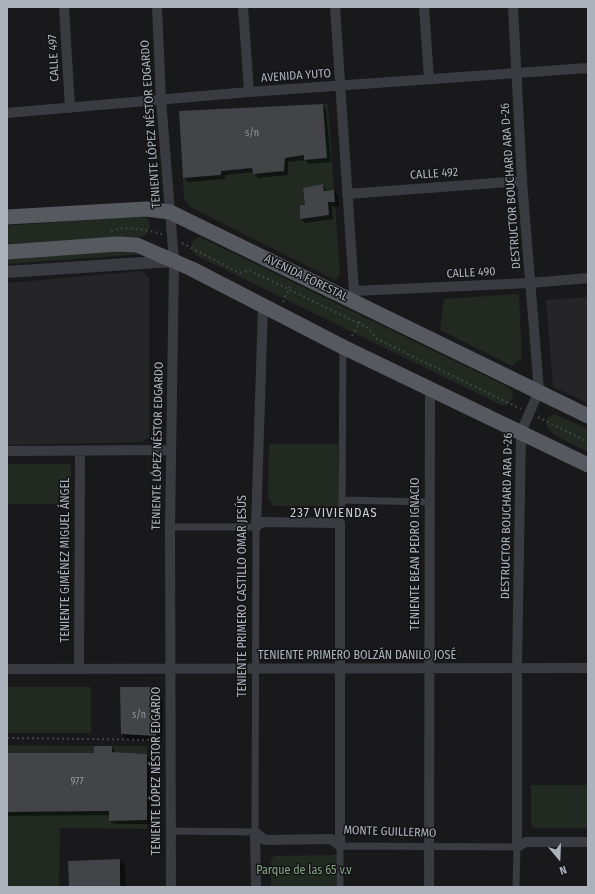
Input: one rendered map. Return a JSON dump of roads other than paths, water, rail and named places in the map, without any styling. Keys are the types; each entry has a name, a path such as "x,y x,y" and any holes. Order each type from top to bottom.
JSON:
{"main road":[{"name":"AVENIDA FORESTAL","path":"7,217 146,209 170,212 351,295 588,416"},
{"path":"7,252 118,244 137,245 174,261 263,305 348,341 430,389 588,465"}],"street":[{"name":"CALLE 497","path":"64,7 70,108"},
{"name":"TENIENTE LÓPEZ NÉSTOR EDGARDO","path":"157,7 161,100 174,261 170,528 171,887"},
{"path":"243,7 249,92"},
{"path":"335,7 341,86 351,295"},
{"path":"424,7 429,79"},
{"name":"DESTRUCTOR BOUCHARD ARA D-26","path":"513,7 522,181 539,391 521,432 517,668 516,887"},
{"name":"AVENIDA YUTO","path":"7,113 249,92 588,68"},
{"name":"CALLE 492","path":"347,194 522,181"},
{"path":"7,272 174,261"},
{"name":"CALLE 490","path":"351,295 588,278"},
{"name":"TENIENTE PRIMERO CASTILLO OMAR JESÚS","path":"256,887 256,527 263,305"},
{"path":"340,887 340,523 348,341"},
{"name":"TENIENTE BEAN PEDRO IGNACIO","path":"429,887 430,389"},
{"path":"7,451 171,450"},
{"name":"TENIENTE GIMÉNEZ MIGUEL ÁNGEL","path":"78,669 80,451"},
{"path":"342,500 429,502"},
{"path":"170,528 256,527 262,522 340,523"},
{"name":"TENIENTE PRIMERO BOLZÁN DANILO JOSÉ","path":"7,669 588,668"},
{"name":"MONTE GUILLERMO","path":"170,831 255,832 265,840 331,839 340,846 517,847 526,842 588,842"}],"district":[{"name":"237 VIVIENDAS","path":"334,513"}],"park label":[{"name":"Parque de las 65 v.v","path":"304,871"}]}
